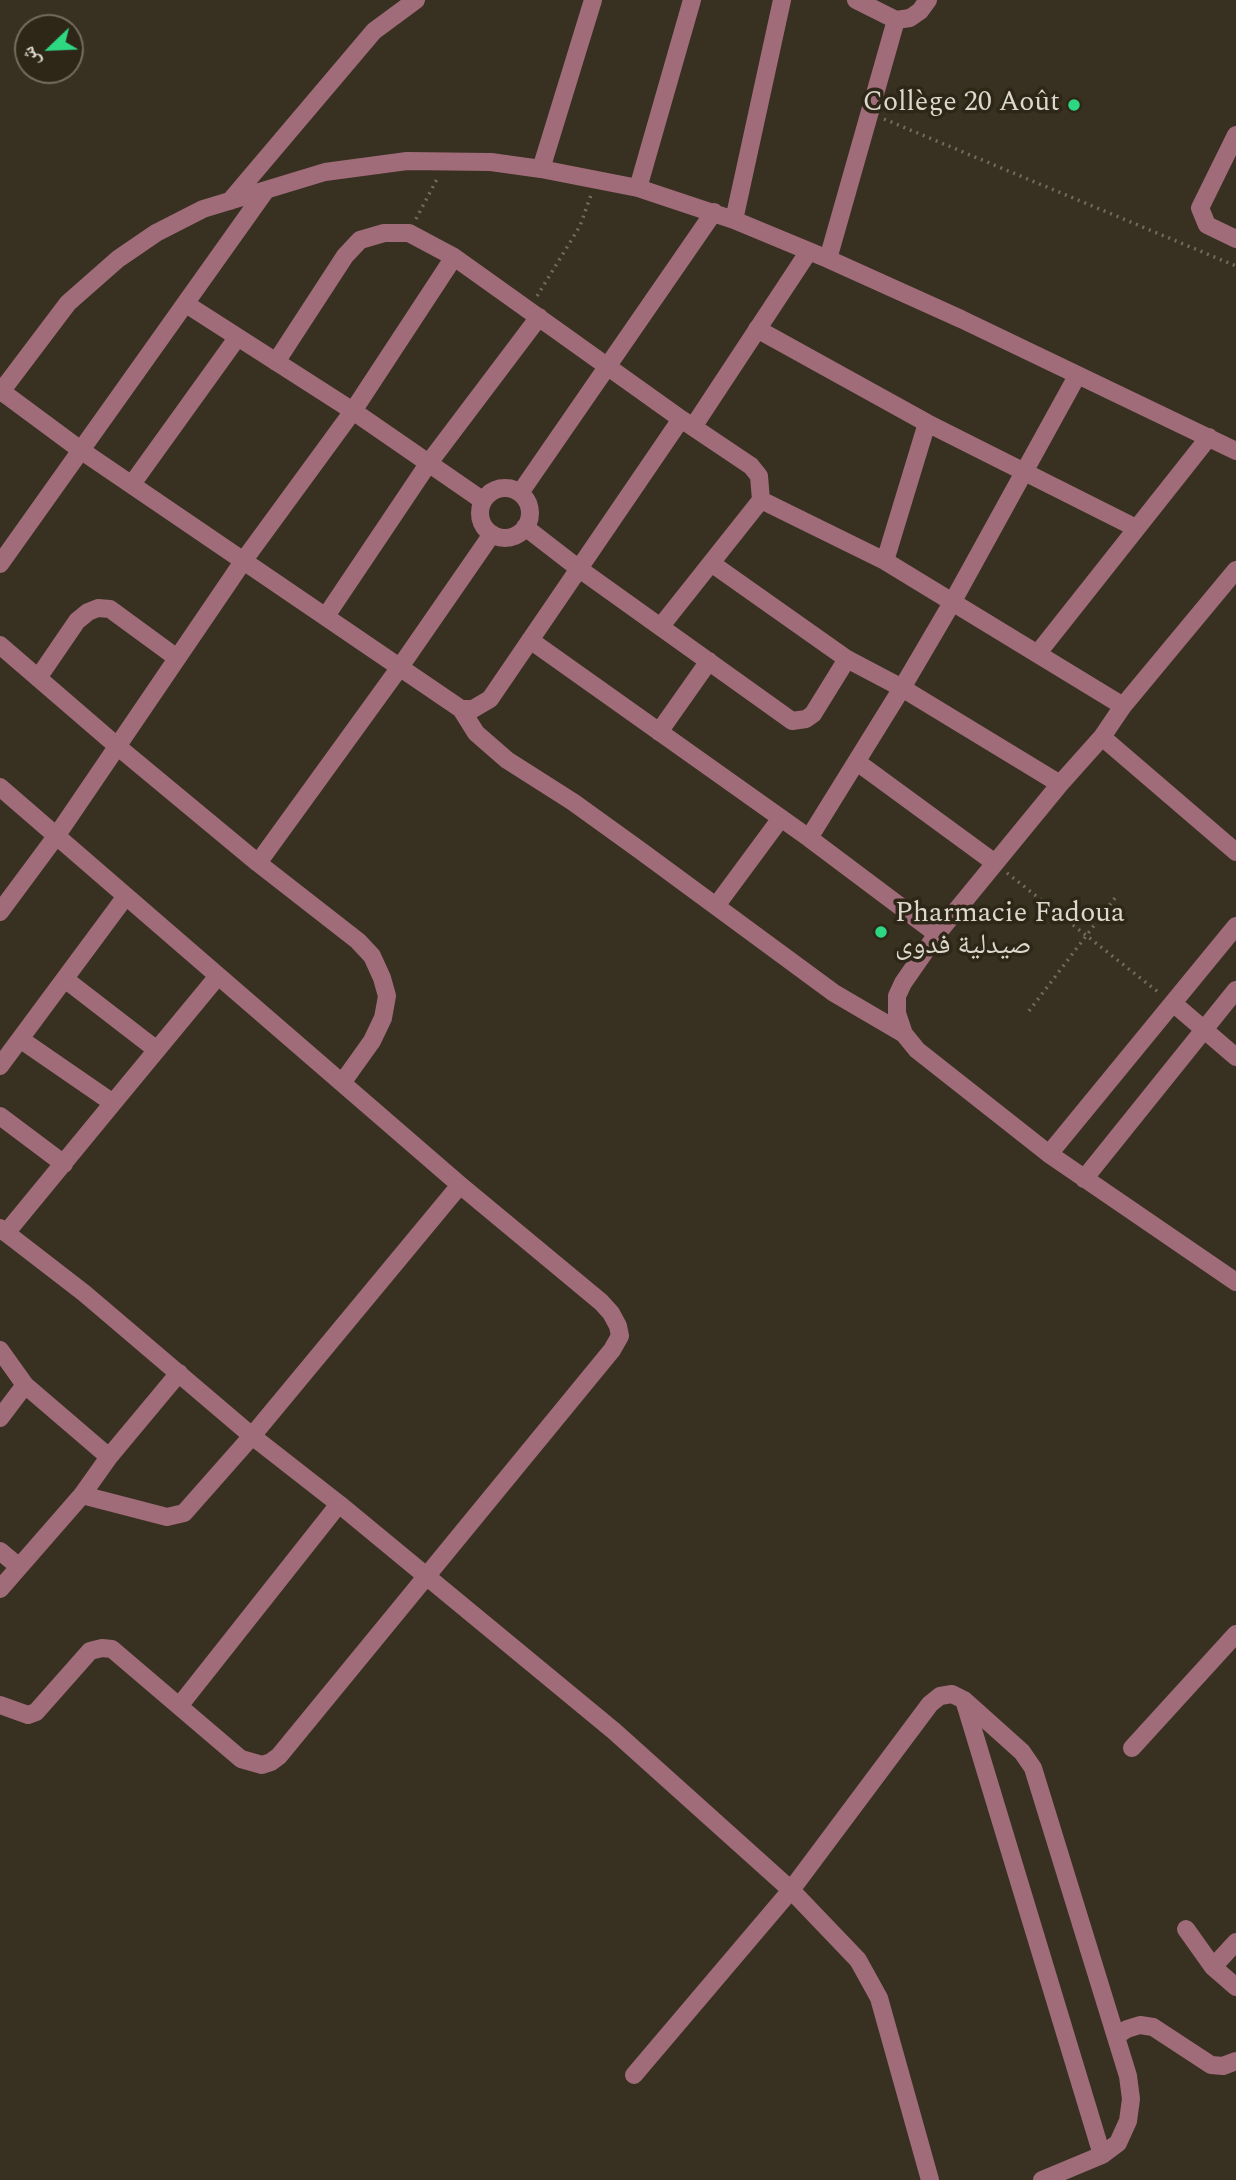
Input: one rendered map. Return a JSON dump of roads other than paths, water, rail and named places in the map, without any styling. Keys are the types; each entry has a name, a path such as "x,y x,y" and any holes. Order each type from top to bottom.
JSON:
{"street":[{"path":"230,201 374,31 416,0"},
{"path":"541,169 593,0"},
{"path":"638,188 692,0"},
{"path":"734,220 782,0"},
{"path":"856,0 896,20 911,18 928,0"},
{"path":"828,258 896,20"},
{"path":"1236,135 1200,208 1207,225 1236,239"},
{"path":"1236,451 828,258 714,212 638,188 491,162 407,161 325,172 203,209 156,233 118,259 68,303 1,392 82,451 461,709 475,733 507,760 573,802 834,993 904,1034 917,1050 1049,1154 1236,1282"},
{"path":"0,564 266,190"},
{"path":"520,493 714,212"},
{"path":"276,362 345,256 360,240 384,233 409,233 454,257 751,466 759,476 761,500 661,626"},
{"path":"461,709 473,709 490,699 578,568 757,329 808,251"},
{"path":"0,912 57,835 244,560 353,411 454,257"},
{"path":"186,304 353,411 482,500"},
{"path":"326,616 534,313"},
{"path":"757,329 927,423 1136,528"},
{"path":"132,484 237,338"},
{"path":"809,838 953,601 1077,376"},
{"path":"886,561 927,423"},
{"path":"1038,653 1209,437"},
{"path":"500,488 511,488 520,493 529,509 525,527 510,537 492,534 483,525 480,513 482,500 490,492 500,488"},
{"path":"761,500 886,561 1123,706"},
{"path":"525,527 792,721 806,719 813,714 847,659"},
{"path":"258,863 400,667 492,534"},
{"path":"711,564 847,659 902,688 1060,784"},
{"path":"904,1034 897,1013 897,996 937,934 1102,737 1123,706 1236,570"},
{"path":"38,678 77,621 98,608 110,609 177,658"},
{"path":"530,640 809,838 937,934"},
{"path":"0,645 258,863 358,941 372,956 387,996 383,1018 372,1041 342,1083"},
{"path":"659,732 709,661"},
{"path":"1102,737 1236,852"},
{"path":"857,762 995,863"},
{"path":"0,787 460,1185 601,1302 611,1312 620,1336 612,1350 279,1756 271,1762 262,1765 241,1759 111,1649 102,1647 90,1651 36,1712 28,1715 0,1705"},
{"path":"716,906 781,818"},
{"path":"113,1103 7,1051 65,979 126,896"},
{"path":"1049,1154 1236,926"},
{"path":"218,976 64,1164 3,1230 614,1731 791,1890 858,1960 879,1998 930,2180"},
{"path":"65,979 157,1050"},
{"path":"1084,1179 1236,990"},
{"path":"1173,1003 1236,1057"},
{"path":"0,1116 64,1164"},
{"path":"82,1495 167,1517 184,1513 252,1436 460,1185"},
{"path":"0,1350 25,1385 109,1457"},
{"path":"0,1589 82,1495 109,1457 179,1373"},
{"path":"0,1418 25,1385"},
{"path":"180,1705 338,1504"},
{"path":"0,1551 18,1566"},
{"path":"1132,1748 1236,1634"},
{"path":"634,2075 791,1890 930,1704 940,1696 952,1694 964,1700 1022,1752 1033,1768 1128,2076 1131,2099 1128,2122 1118,2143 1102,2155 1042,2180"},
{"path":"964,1700 1102,2155"},
{"path":"1186,1929 1213,1967 1236,1987"},
{"path":"1213,1967 1236,1942"},
{"path":"1116,2036 1140,2025 1153,2027 1211,2065 1223,2066 1236,2061"}],"place":[{"name":"Collège 20 Août","path":"1074,105"},
{"name":"Pharmacie Fadoua صيدلية فدوى","path":"881,932"}]}
